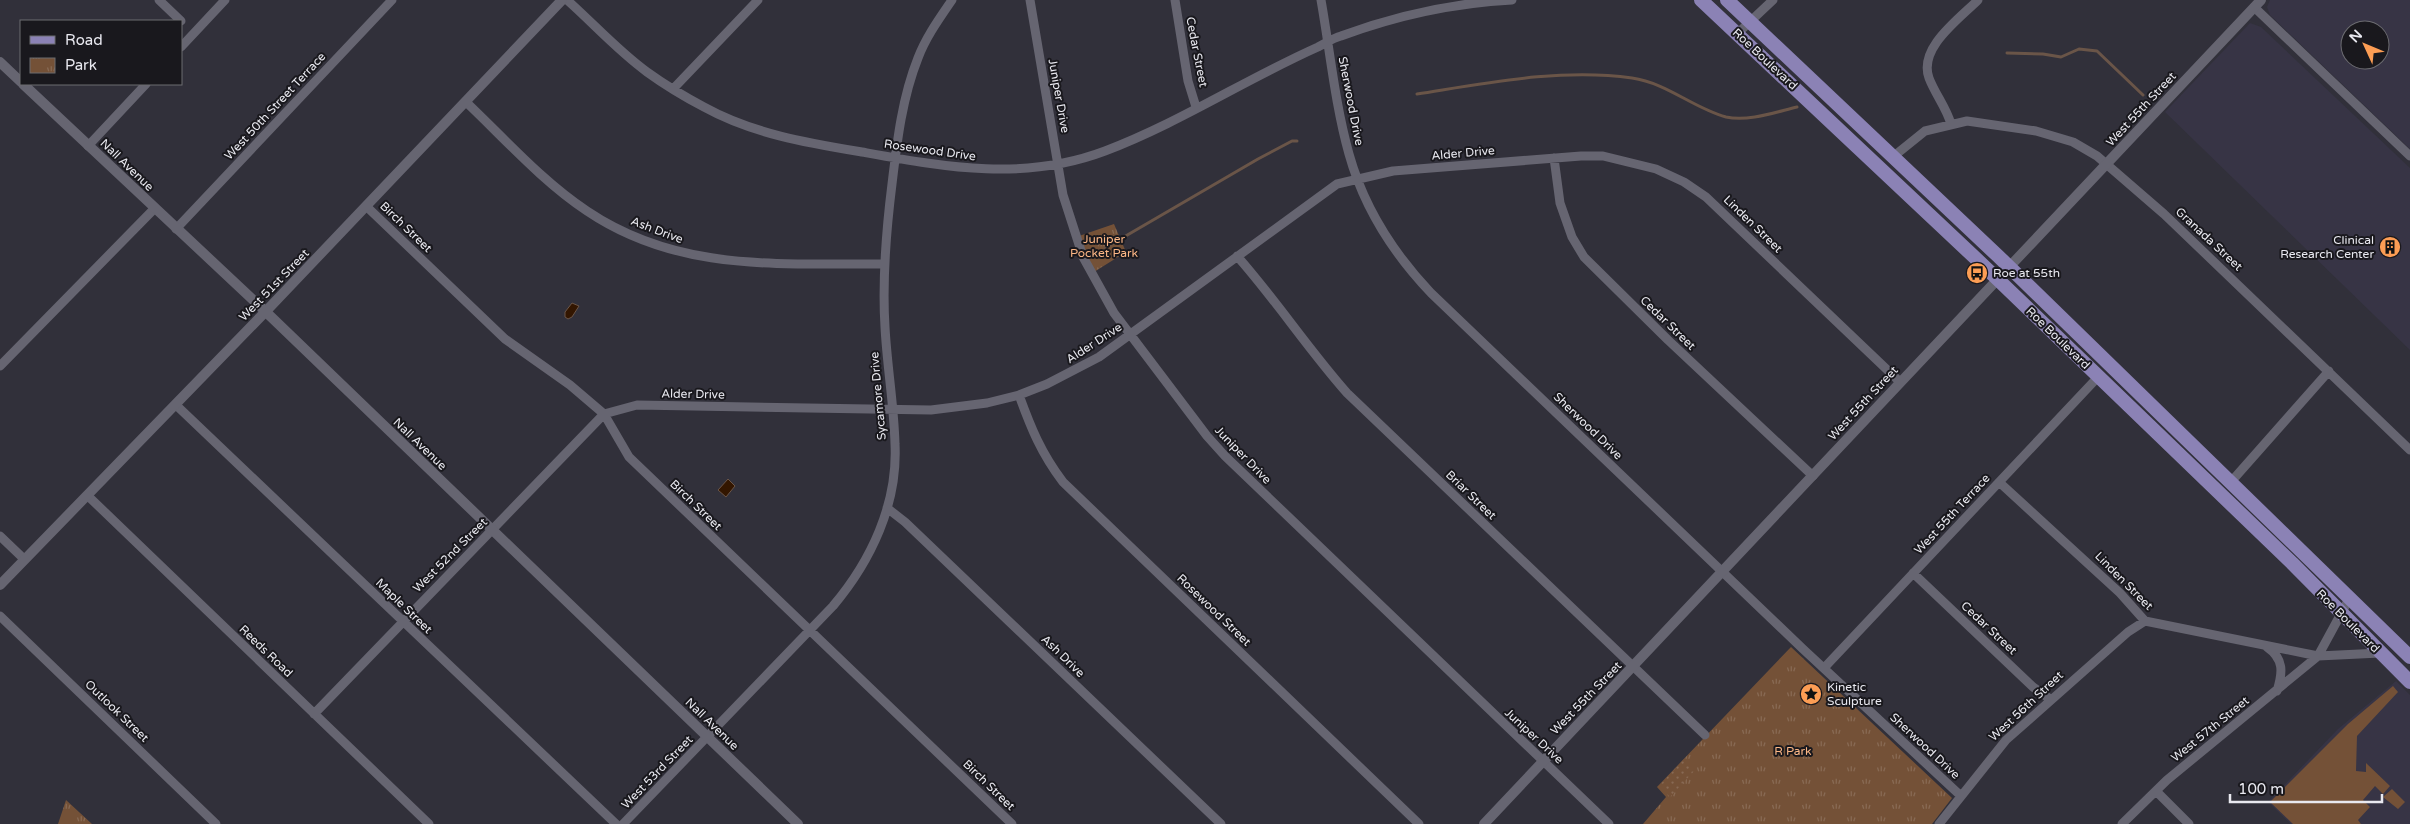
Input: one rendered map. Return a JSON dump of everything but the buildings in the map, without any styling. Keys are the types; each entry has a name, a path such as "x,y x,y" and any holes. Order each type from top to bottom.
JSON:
{"main road":[{"name":"Roe Boulevard","path":"1701,0 1998,279 2292,562 2340,613 2410,682"},
{"name":"Roe Boulevard","path":"1727,0 2010,267 2348,599 2410,657"}],"street":[{"path":"158,0 180,20"},
{"path":"182,46 226,0"},
{"name":"West 50th Street Terrace","path":"176,229 392,0"},
{"name":"West 51st Street","path":"0,585 266,312 562,0"},
{"name":"Rosewood Drive","path":"567,0 646,71 673,90 715,112 779,136 895,158 975,170 1022,169 1058,163 1104,151 1339,36 1394,19 1496,0 1512,0"},
{"path":"673,90 758,0"},
{"name":"Sycamore Drive","path":"708,737 810,631 853,582 867,560 887,508 895,465 885,328 885,264 895,158 904,105 918,57 934,26 952,0"},
{"name":"Juniper Drive","path":"1030,0 1066,205 1083,257 1104,296 1130,335 1207,436 1225,456 1609,824"},
{"name":"Cedar Street","path":"1175,0 1188,82 1196,107"},
{"name":"Sherwood Drive","path":"1321,0 1349,154 1372,213 1413,274 1722,572 1961,796"},
{"path":"1738,33 1774,0"},
{"path":"1951,124 1946,108 1929,78 1927,64 1932,49 1978,0"},
{"path":"2258,4 2410,156"},
{"name":"West 55th Street","path":"1484,824 2258,4"},
{"path":"182,22 194,33"},
{"name":"Nall Avenue","path":"0,62 20,81"},
{"name":"Nall Avenue","path":"24,85 154,209 266,312 798,824"},
{"path":"88,146 145,85"},
{"name":"Ash Drive","path":"466,102 562,193 609,224 654,244 690,255 724,262 885,264"},
{"name":"Granada Street","path":"1894,156 1924,131 1967,121 2036,131 2073,142 2107,162 2330,371 2410,450"},
{"name":"Linden Street","path":"1554,158 1596,156 1626,160 1656,169 1684,182 1706,197 1900,382"},
{"name":"Cedar Street","path":"1554,158 1560,203 1572,237 1584,258 1813,476"},
{"name":"Alder Drive","path":"604,414 637,405 892,410 948,409 987,403 1018,395 1072,372 1130,335 1336,184 1394,171 1554,158"},
{"name":"Birch Street","path":"366,206 505,339 570,385 604,414 629,457 1012,824"},
{"path":"0,366 154,209"},
{"name":"Briar Street","path":"1237,256 1257,279 1323,366 1347,393 1705,735"},
{"path":"2230,483 2330,371"},
{"name":"West 55th Terrace","path":"1824,668 2098,377"},
{"name":"Rosewood Street","path":"1018,395 1041,450 1063,482 1419,824"},
{"name":"Maple Street","path":"176,405 616,824"},
{"name":"West 52nd Street","path":"314,714 604,414"},
{"name":"Linden Street","path":"1999,482 2105,579 2145,620 2318,656"},
{"name":"Reeds Road","path":"88,496 429,824"},
{"name":"Ash Drive","path":"887,508 905,522 1221,824"},
{"path":"0,536 24,559"},
{"name":"Cedar Street","path":"1913,573 2033,687 2050,699"},
{"name":"West 57th Street","path":"2122,824 2156,791 2216,739 2318,656 2348,599"},
{"name":"Outlook Street","path":"0,616 216,824"},
{"name":"West 56th Street","path":"1939,824 2006,740 2050,699 2128,632 2145,620"},
{"path":"2265,645 2276,652 2282,666 2277,691"},
{"path":"2318,656 2380,653"},
{"name":"West 53rd Street","path":"623,824 708,737"},
{"path":"2156,791 2189,824"}],"shaded area":[{"path":"2270,0 2410,0 2410,149 2270,15 2267,7"},
{"path":"2250,23 2261,27 2410,168 2410,350 2165,112"},
{"path":"572,303 579,306 572,317 568,319 565,317 565,312"},
{"path":"728,479 735,486 726,497 718,490"},
{"path":"2396,681 2410,695 2410,824 2291,824 2268,802 2338,729"}],"green space":[{"name":"Juniper Pocket Park","path":"1114,224 1126,252 1094,272 1079,236"},
{"name":"R Park","path":"1791,647 1952,798 1932,824 1643,824 1666,797 1657,787"},
{"path":"2393,686 2398,692 2357,736 2356,771 2366,772 2366,763 2390,786 2383,794 2375,786 2363,800 2370,807 2358,820 2361,824 2293,824 2270,802 2348,724"},
{"path":"1684,759 1696,769 1670,797 1659,786"},
{"path":"2392,789 2405,802 2398,809 2383,797"},
{"path":"66,800 92,824 58,824"}],"waterway":[{"path":"2007,53 2043,54 2061,57 2079,49 2097,51 2143,95"},
{"path":"1417,94 1524,78 1605,75 1632,78 1657,85 1702,108 1726,117 1753,117 1797,107"},
{"path":"1105,248 1258,159 1292,141 1297,141"}],"place":[{"name":"Clinical Research Center","path":"2390,247"},
{"name":"Roe at 55th","path":"1977,273"},
{"name":"Kinetic Sculpture","path":"1811,694"}]}
